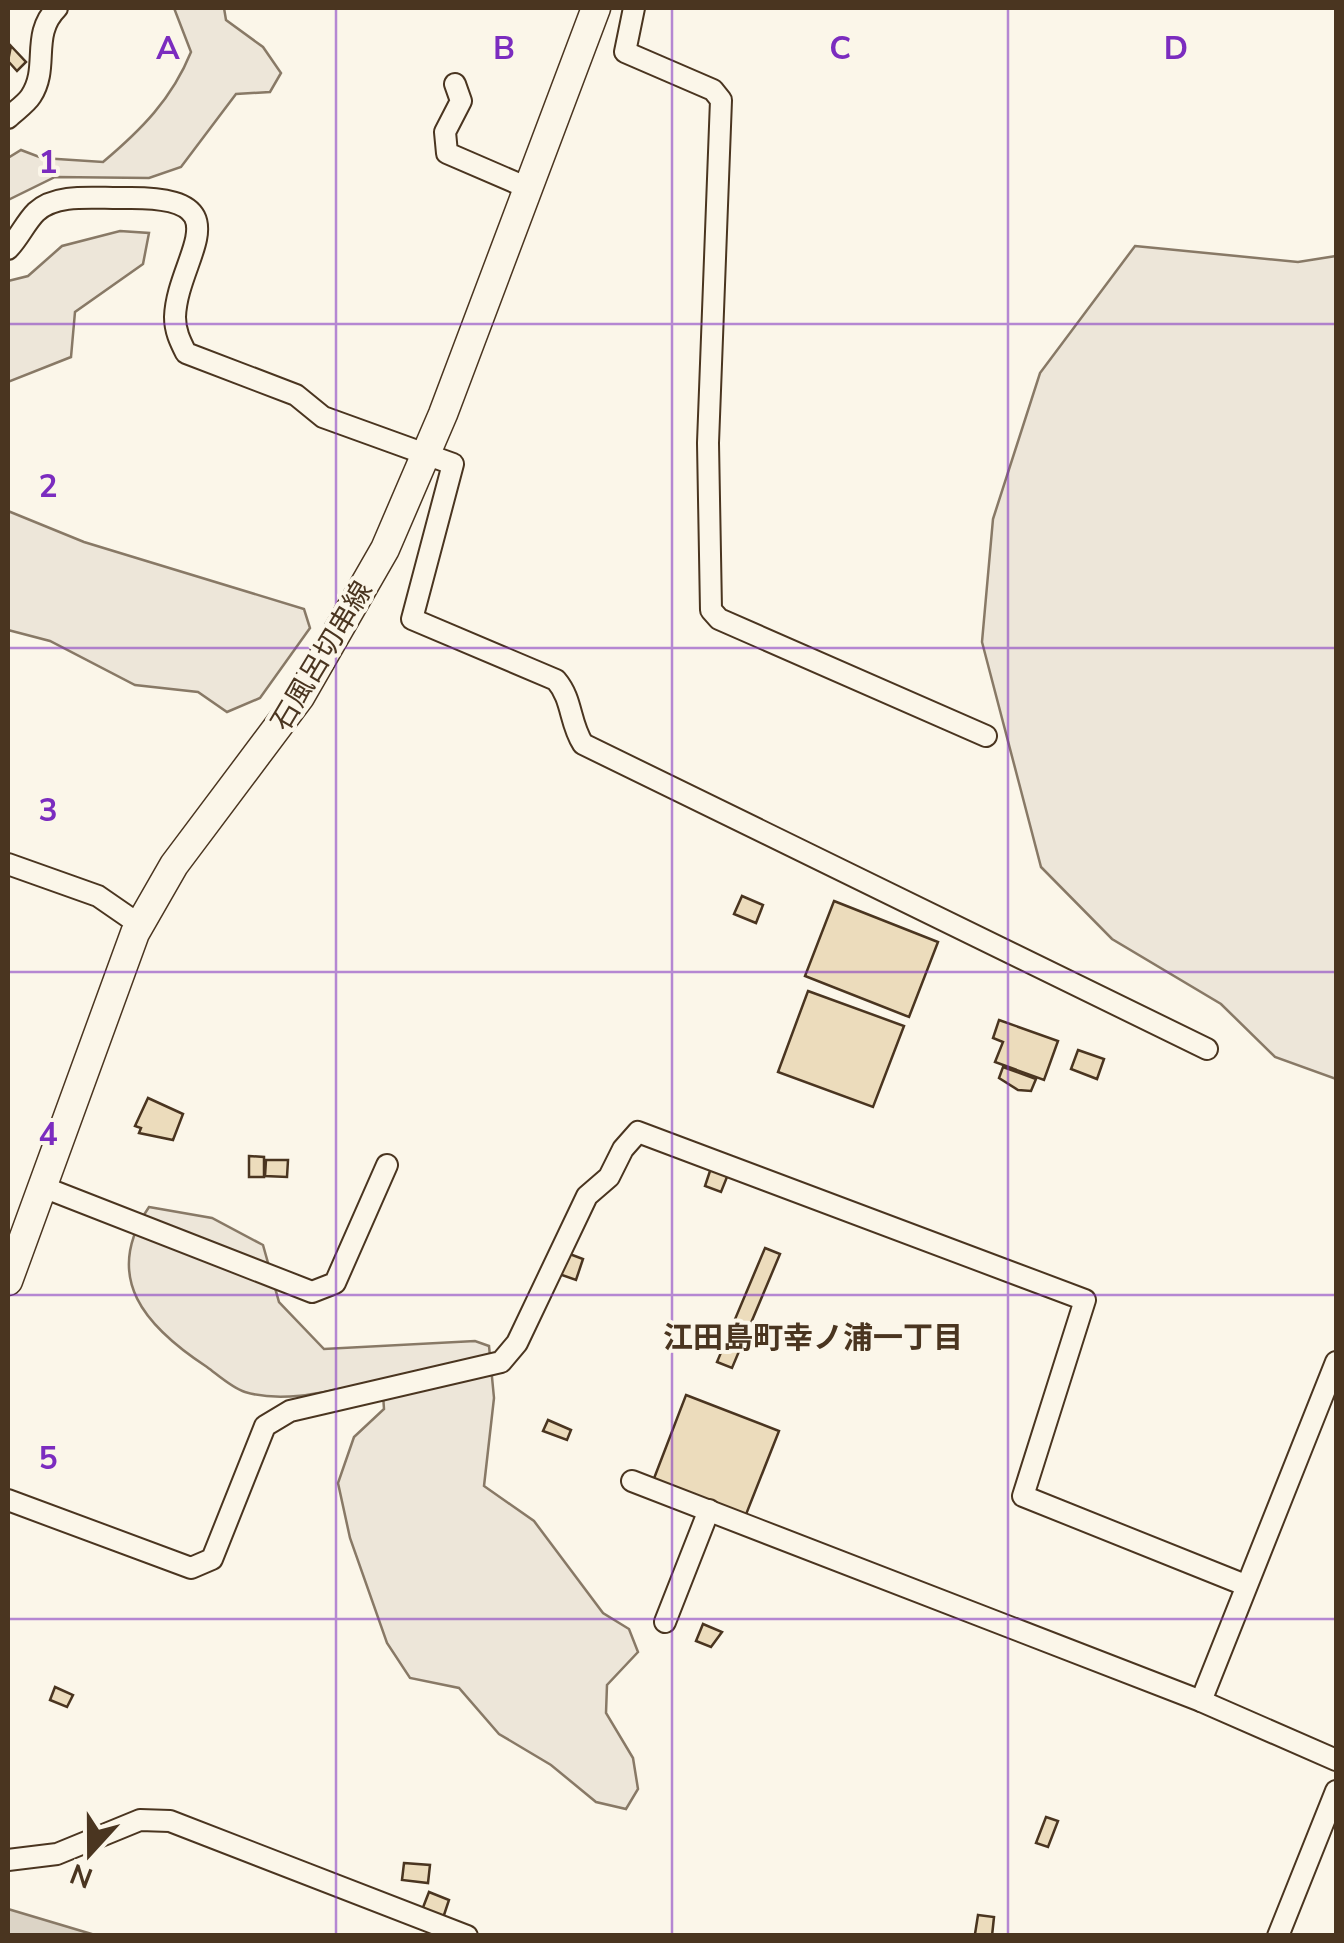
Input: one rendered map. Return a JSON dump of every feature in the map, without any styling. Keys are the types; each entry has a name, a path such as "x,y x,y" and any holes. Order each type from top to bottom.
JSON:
{"main road":[{"name":"石風呂切串線","path":"8,1281 106,1004 140,924 174,865 268,744 330,649 385,549 596,8"}],"street":[{"path":"8,118 30,98 39,75 38,46 44,21 56,8"},
{"path":"634,8 625,52 713,90 722,100 708,443 711,610 719,618 986,736"},
{"path":"455,84 462,91 445,132 448,153 528,188"},
{"path":"8,249 36,211 54,200 166,198 188,210 198,229 197,248 175,312 176,333 186,353 296,395 322,417 453,464 412,619 556,680 569,695 573,728 583,744 1206,1049"},
{"path":"8,864 98,896 140,924"},
{"path":"8,1500 191,1568 212,1559 265,1426 290,1410 501,1362 517,1343 587,1196 609,1177 622,1149 638,1132 1085,1300 1023,1496 1245,1585"},
{"path":"43,1187 312,1292 335,1284 387,1166"},
{"path":"1200,1701 1335,1372"},
{"path":"632,1481 1200,1701 1336,1760"},
{"path":"665,1622 709,1510"},
{"path":"1278,1936 1336,1791"},
{"path":"8,1860 56,1854 140,1820 170,1821 467,1936"}],"shaded area":[{"path":"174,8 224,8 226,20 263,47 281,73 270,92 236,94 181,167 149,178 55,177 8,200 8,158 21,150 42,158 103,162 154,113 175,85 191,52"},
{"path":"120,231 149,233 143,264 75,312 71,357 8,382 8,281 28,276 62,246"},
{"path":"1135,246 1298,262 1336,256 1336,1079 1275,1057 1221,1004 1112,939 1041,867 982,642 993,519 1040,373"},
{"path":"8,511 84,542 304,609 310,628 260,698 227,712 198,692 135,685 50,641 8,630"},
{"path":"149,1207 212,1218 263,1245 279,1302 324,1349 475,1341 489,1346 494,1398 484,1486 534,1521 603,1613 629,1629 638,1652 607,1685 606,1713 633,1758 638,1789 626,1809 596,1802 551,1765 499,1734 459,1688 410,1678 387,1643 350,1538 338,1483 354,1437 384,1409 382,1380 314,1394 262,1396 235,1388 185,1352 149,1318 130,1278 129,1256 135,1233"},
{"path":"8,1909 95,1935 8,1935"}],"building":[{"path":"11,46 26,62 17,71 8,61"},
{"path":"742,896 763,905 756,923 734,914"},
{"path":"834,901 938,942 909,1017 805,976"},
{"path":"808,991 904,1026 873,1107 778,1072"},
{"path":"999,1020 1058,1041 1044,1080 995,1062 1003,1042 993,1038"},
{"path":"1078,1050 1104,1059 1097,1079 1071,1069"},
{"path":"1003,1067 1036,1079 1031,1091 1018,1090 999,1078"},
{"path":"148,1098 183,1114 173,1140 139,1133 141,1128 135,1126"},
{"path":"249,1156 264,1157 264,1177 249,1177"},
{"path":"266,1160 288,1160 287,1177 265,1176"},
{"path":"712,1165 729,1172 721,1192 705,1186"},
{"path":"765,1248 780,1254 732,1368 717,1362"},
{"path":"567,1253 583,1259 576,1280 559,1274"},
{"path":"686,1395 779,1431 745,1517 653,1481"},
{"path":"548,1420 571,1430 567,1440 543,1431"},
{"path":"703,1624 722,1632 711,1647 696,1641"},
{"path":"55,1687 73,1695 67,1707 50,1700"},
{"path":"1046,1817 1058,1821 1048,1847 1036,1843"},
{"path":"404,1863 430,1865 428,1883 402,1880"},
{"path":"429,1892 449,1900 443,1918 422,1910"},
{"path":"978,1915 994,1917 992,1936 975,1934"}],"district":[{"name":"江田島町幸ノ浦一丁目","path":"813,1338"}]}
